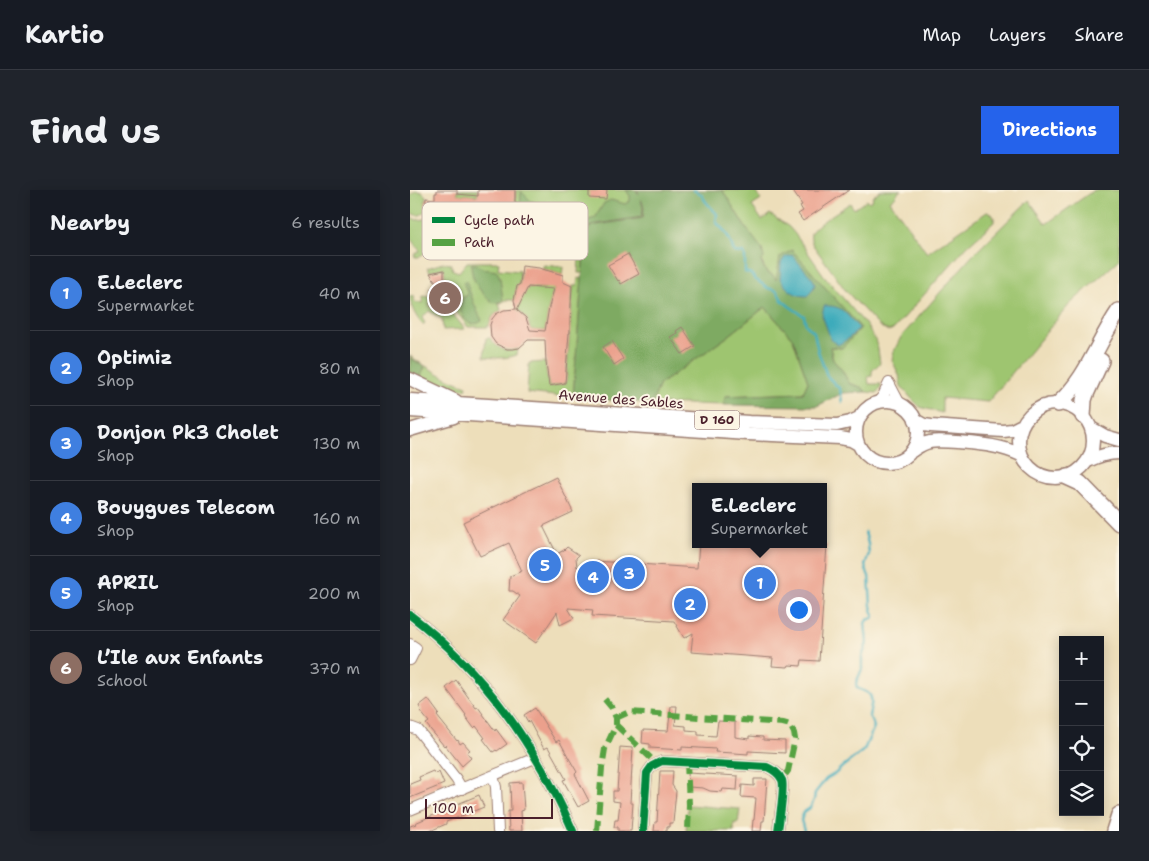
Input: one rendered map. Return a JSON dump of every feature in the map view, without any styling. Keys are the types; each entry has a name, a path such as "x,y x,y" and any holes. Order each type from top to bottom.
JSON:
{"highway":[{"path":"1058,404 1080,378 1119,311"},
{"path":"1087,422 1084,400 1110,342 1119,330"},
{"path":"1067,477 1084,486 1119,523"},
{"path":"1114,831 1119,815"}],"main road":[{"path":"410,379 463,409"},
{"name":"Avenue des Sables","path":"410,400 463,409 740,433 840,438 851,440 858,444"},
{"path":"888,401 900,404 912,413 918,427 916,443 903,459 897,462 885,463 873,460 867,456 858,444 856,431 860,418 864,411 877,403 888,401"},
{"path":"1087,422 1093,439 1092,450 1088,461 1075,473 1056,479 1045,477 1026,465 1018,445 1022,425 1033,411 1049,404 1068,406 1076,410 1087,422 1105,436 1119,440"},
{"path":"410,430 463,409"},
{"name":"Avenue des Sables","path":"410,411 463,409 837,425 860,418"},
{"path":"915,420 924,425 931,426 994,431 1012,430 1022,425"},
{"path":"912,450 929,442 943,441 986,444 1021,455"},
{"path":"1088,461 1098,456 1119,453"}],"street":[{"path":"877,403 883,396 889,383 900,404"},
{"path":"410,615 440,640 467,667 513,723 564,810 573,831"},
{"path":"410,644 416,648 410,660"},
{"path":"410,727 418,730 462,789"},
{"path":"410,810 535,758"},
{"path":"643,831 647,773 652,766 662,761 767,767 775,771 782,779 783,787 778,831"},
{"path":"493,776 496,787 498,831"}],"green space":[{"path":"457,190 478,190 478,196 457,194"},
{"path":"516,190 637,190 644,207 643,218 596,225 588,231 588,202 515,202"},
{"path":"626,190 636,190 639,194 637,190 722,190 762,249 764,258 761,262 767,273 773,275 776,280 780,257 792,250 861,328 842,348 830,347 833,360 842,370 849,383 863,388 866,392 843,393 817,406 724,405 725,396 803,393 808,382 793,339 765,307 727,337 660,384 652,403 573,398 583,260 588,260 588,231 596,225 643,218 644,207 641,199 642,217 597,224 588,227 588,220 595,218 604,203 611,200 625,204 630,201 630,196"},
{"path":"722,190 754,190 761,200 752,206 762,220 770,214 789,227 825,277 866,325 877,343 880,363 872,371 872,376 868,377 869,384 881,384 877,393 866,392 863,388 849,383 842,370 833,360 830,347 842,348 767,273 744,225"},
{"path":"881,190 901,190 890,201 927,253 987,212 991,213 994,217 994,222 967,246 894,329 889,331 878,325 846,291 813,245 811,238 813,230 829,217 850,203 854,209 867,200 869,202"},
{"path":"1094,190 1119,190 1119,260 1069,305 988,402 942,398 942,413 920,407 901,386 899,375 892,360 901,337 972,256 1029,200 1046,224"},
{"path":"417,191 422,192 426,196 426,202 422,202 422,214 418,215 410,212 410,195"},
{"path":"522,192 534,202 520,202"},
{"path":"410,217 417,220 422,219 422,255 415,257 414,255 420,251 410,238"},
{"path":"579,260 583,260 582,273 578,273"},
{"path":"467,262 499,262 498,269 520,271 520,284 517,285 514,300 506,300 499,304 501,310 493,316 488,327 468,327 455,310 460,300 457,287 442,280 445,278 444,268 430,272 427,268 443,263 451,264 453,270 459,272"},
{"path":"471,264 497,271 500,278 503,300 494,303 485,296 475,281"},
{"path":"544,265 563,267 562,275 545,269 542,270"},
{"path":"578,278 582,279 573,398 527,393 529,363 545,362 549,387 566,383 573,286 577,286"},
{"path":"464,281 466,281 482,320 479,323 475,324 466,321 460,308 463,297 467,296"},
{"path":"545,284 555,285 545,331 530,330 526,318 516,310 528,287 544,289"},
{"path":"411,296 413,296 414,302 423,303 423,296 430,297 431,302 429,304 433,309 441,313 451,312 465,329 443,330 442,319 429,311 422,318 425,323 423,325 412,308"},
{"path":"765,307 793,339 808,382 803,393 725,396 724,405 652,403 660,384 727,337"},
{"path":"486,338 490,338 502,349 510,351 518,349 517,355 505,358 484,357"},
{"path":"410,356 437,373 467,386 466,389 448,389 410,373"},
{"path":"410,358 425,367 420,378 410,374"},
{"path":"688,805 740,809 738,823 734,823 734,831 686,831"}],"water":[{"path":"792,255 813,279 815,285 807,296 798,295 791,291 780,279 781,263 785,257"},
{"path":"824,306 840,309 859,328 838,345 831,340 822,315"}],"building":[{"path":"437,190 457,190 457,194 478,196 478,190 515,190 515,202 426,202 426,198 435,199 435,193 437,193"},
{"path":"607,190 606,199 589,198 589,191"},
{"path":"792,190 849,190 803,221 798,214 803,211 800,206 802,205"},
{"path":"628,254 639,274 621,284 608,265"},
{"path":"522,266 539,268 563,275 563,282 572,286 565,383 549,386 545,340 528,340 519,348 507,349 496,344 491,337 490,325 496,314 504,310 516,309 514,300 517,286 520,284","holes":["528,287 554,289 545,331 530,330 526,318 517,310"]},
{"path":"444,270 444,282 455,287 459,296 454,308 443,312 435,310 431,305 432,288 437,284 430,273"},
{"path":"682,327 695,346 682,354 670,337"},
{"path":"612,341 623,359 614,365 603,347"},
{"path":"556,477 573,512 543,526 557,554 567,547 579,555 576,558 577,567 595,568 595,561 697,568 699,548 827,548 819,661 802,660 801,666 772,666 773,658 691,652 693,633 684,638 674,621 592,616 593,610 568,608 574,618 560,625 557,612 536,643 503,620 520,596 513,591 509,591 510,576 522,571 509,543 480,556 463,522"},
{"path":"456,680 476,708 478,707 507,744 497,751 493,752 483,739 485,738 476,726 474,728 446,688"},
{"path":"428,699 439,714 437,716 457,741 460,744 463,742 470,750 467,752 471,758 462,766 426,724 429,722 420,711 419,706"},
{"path":"671,706 677,706 675,725 686,726 686,730 698,731 698,735 716,736 718,721 735,722 735,737 749,739 749,736 763,737 763,740 785,741 785,753 748,751 748,754 715,752 716,749 682,747 682,750 650,748 650,744 642,743 643,730 668,731"},
{"path":"535,708 556,742 559,740 577,772 575,774 589,801 578,807 563,780 566,779 548,747 544,749 524,715"},
{"path":"620,747 633,748 630,803 633,803 631,831 618,831 618,827 614,827 615,820 618,820 620,802 613,801 613,791 617,791"},
{"path":"433,771 435,774 439,772 444,784 410,798 410,784 420,780 419,777"},
{"path":"660,771 673,771 672,785 676,791 673,823 669,823 667,831 654,831 655,822 657,822"},
{"path":"688,773 738,776 737,790 723,789 722,792 689,787"},
{"path":"754,779 767,779 764,821 762,821 761,831 752,831 756,798 741,797 742,785 754,786"},
{"path":"522,782 524,810 521,811 522,831 509,831 508,811 511,811 510,783"},
{"path":"479,795 484,807 446,822 446,824 430,831 410,831 410,826 415,823"}],"waterway":[{"path":"693,190 701,194 717,214 716,222 728,236 734,252 743,253 745,256 745,272 751,274 768,288 777,291 782,300 804,316 806,325 814,332 818,351 827,376 840,389 842,402"},
{"path":"804,831 801,820 804,812 810,808 815,793 826,779 864,750 874,727 869,716 870,696 857,688 856,683 862,669 862,657 867,643 865,623 874,616 871,606 869,576 865,565 869,554 865,532"}],"marked path":[{"path":"597,831 605,749 616,725 616,718 612,708 602,696"},
{"path":"616,718 629,712 790,725 795,739 788,771 782,779"},
{"path":"616,725 656,763"},
{"path":"687,762 688,831"}],"cycle path":[{"path":"410,615 461,660 505,712 543,770 573,831"},
{"path":"643,831 647,773 652,766 662,761 767,767 774,771 781,778 783,784 778,831"}],"place":[{"name":"L’Ile aux Enfants","path":"445,298"},
{"name":"APRIL","path":"545,565"},
{"name":"Donjon Pk3 Cholet","path":"629,573"},
{"name":"Bouygues Telecom","path":"593,577"},
{"name":"E.Leclerc","path":"760,583"},
{"name":"Optimiz","path":"690,604"}]}
